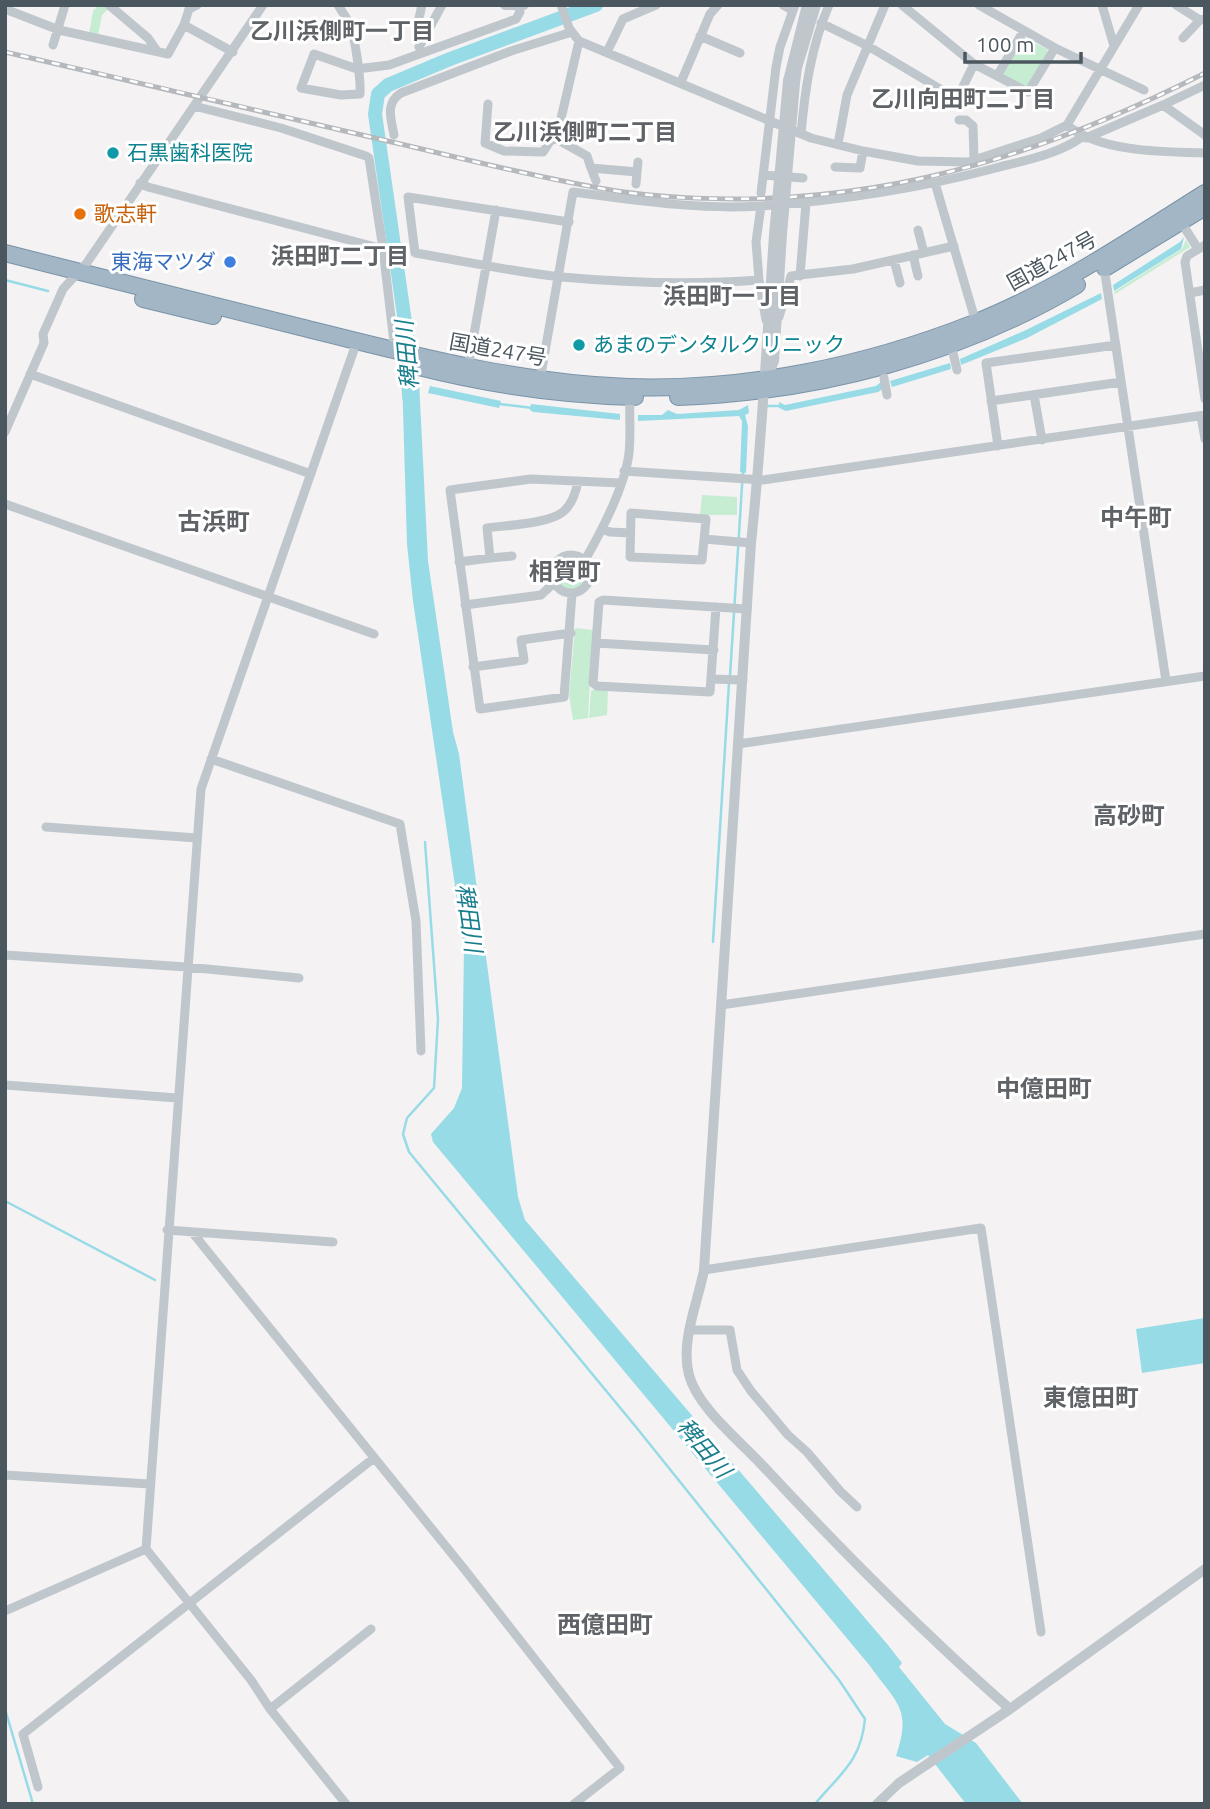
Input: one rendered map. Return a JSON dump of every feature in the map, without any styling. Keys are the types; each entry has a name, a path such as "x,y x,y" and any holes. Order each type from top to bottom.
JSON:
{"highway":[{"name":"国道247号","path":"1103,271 1205,193"},
{"name":"国道247号","path":"5,253 75,276 397,355 510,387 630,403 765,390 883,372 952,350 978,328 1021,303 1103,271 1184,227 1205,207"},
{"name":"国道247号","path":"5,264 75,276"},
{"name":"国道247号","path":"422,362 540,380 648,387 723,384 765,390 978,328"}],"street":[{"path":"52,45 65,5"},
{"path":"109,5 148,38 157,51"},
{"path":"5,9 59,30 168,54 190,9 197,5"},
{"path":"5,432 44,343 43,334 63,289 75,276 233,52 263,5"},
{"path":"338,5 351,28 357,69 360,94 341,95 301,88 314,54 357,69 396,63 516,19 520,12 518,6"},
{"path":"419,18 422,5"},
{"path":"419,47 442,5"},
{"path":"506,5 524,5"},
{"path":"561,5 570,30 579,41 800,134 863,151 918,161 974,160 1041,138 1067,125 1139,5"},
{"path":"607,52 623,19 656,5"},
{"path":"681,82 710,14 718,5"},
{"path":"761,193 776,67 794,8 783,5"},
{"path":"807,5 791,82 772,329 774,361 765,390 764,416 743,543 734,679 738,744 704,1270 691,1330 687,1365 700,1403 902,1610 1010,1709"},
{"path":"791,82 816,5"},
{"path":"800,134 805,84 821,23 829,5"},
{"path":"838,144 847,95 885,5"},
{"path":"902,5 974,64 1028,92 1055,48"},
{"path":"979,5 1023,32 1099,71 1144,90"},
{"path":"993,15 998,5"},
{"path":"1102,5 1114,47"},
{"path":"1176,5 1203,19 1183,37"},
{"path":"821,23 868,46 957,99 974,64"},
{"path":"184,25 233,52"},
{"path":"394,135 390,107 393,99 401,93 570,30"},
{"path":"997,76 1023,32"},
{"path":"701,36 740,53"},
{"path":"488,104 485,143 504,151 543,152 560,122 579,41"},
{"path":"540,380 573,192 700,206 806,203 877,194 935,183 1071,145 1205,85"},
{"path":"194,106 281,128 369,158 397,355"},
{"path":"1163,106 1205,135"},
{"path":"960,120 969,121 973,126 974,160"},
{"path":"1067,125 1084,137 1156,151 1205,153"},
{"path":"552,137 587,156 596,181"},
{"path":"835,167 860,168 863,151"},
{"path":"591,168 637,167 636,184"},
{"path":"763,174 803,178"},
{"path":"140,183 383,249"},
{"path":"935,183 978,328"},
{"path":"569,222 408,197 415,253 559,276 613,281 702,284 759,280"},
{"path":"800,276 806,203"},
{"path":"761,206 756,242 759,280 772,329"},
{"path":"468,368 496,211"},
{"path":"1184,227 1201,247 1186,258 1205,400"},
{"path":"918,230 924,253"},
{"path":"772,329 791,276 853,269 954,246"},
{"path":"914,255 918,276"},
{"path":"894,260 900,283"},
{"path":"1103,271 1166,681"},
{"path":"1190,293 1205,290"},
{"path":"998,446 986,363 1115,345"},
{"path":"346,1804 146,1549 201,789 356,346"},
{"path":"952,350 957,370"},
{"path":"883,372 887,395"},
{"path":"30,374 312,474"},
{"path":"991,401 1121,382"},
{"path":"1034,395 1042,440"},
{"path":"585,560 603,528 629,454 630,403"},
{"path":"624,471 753,479 1203,415 1205,439"},
{"path":"572,594 564,697 480,709 450,490 531,479 620,483"},
{"path":"490,558 487,528 553,518 564,512 570,504 578,481"},
{"path":"5,504 374,634"},
{"path":"631,513 706,519 704,539 702,560 630,557 631,513"},
{"path":"603,528 610,532 630,533"},
{"path":"704,539 743,543"},
{"path":"573,555 585,560 590,572 588,584 584,589 572,594 560,590 554,583 552,567 561,557 573,555"},
{"path":"459,562 512,556"},
{"path":"466,605 541,595 554,583"},
{"path":"716,607 710,692 597,686 593,683 599,602 603,600 716,607 739,609"},
{"path":"473,667 524,660 521,640 570,633"},
{"path":"596,643 714,650"},
{"path":"738,744 1205,676"},
{"path":"712,679 734,679"},
{"path":"211,759 400,824 416,921 421,1051"},
{"path":"46,827 197,838"},
{"path":"721,1005 1205,934"},
{"path":"5,955 187,967 299,978"},
{"path":"5,1085 177,1098"},
{"path":"704,1270 981,1228 1041,1632"},
{"path":"167,1230 333,1242"},
{"path":"192,1232 620,1768 574,1804"},
{"path":"691,1330 730,1330 737,1370 751,1391 839,1491 857,1507"},
{"path":"38,1787 23,1734 374,1458"},
{"path":"5,1475 149,1484"},
{"path":"5,1611 146,1549"},
{"path":"877,1804 899,1783 1010,1709 1205,1569"},
{"path":"270,1709 371,1629"}],"green space":[{"path":"99,5 109,8 102,15 98,36 89,34 93,11"},
{"path":"1025,38 1048,51 1029,85 1025,86 1003,72"},
{"path":"1186,240 1190,247 1115,294 1114,292 1182,249"},
{"path":"702,495 737,497 737,515 700,515"},
{"path":"571,556 583,561 588,573 583,585 571,590 559,585 554,573 559,561"},
{"path":"575,628 593,630 588,718 573,720 569,695"},
{"path":"608,690 607,715 589,718 591,691"}],"water":[{"path":"1184,237 1181,249 1114,291 1113,285"},
{"path":"1101,293 1102,299 1027,338 961,365 960,359"},
{"path":"950,363 951,369 892,387 890,381"},
{"path":"402,376 419,381 428,561 453,732 459,754 518,1197 525,1220 888,1645 902,1663 899,1667 945,1724 976,1743 1023,1804 966,1804 928,1755 917,1762 896,1756 901,1740 902,1716 888,1689 433,1142 431,1134 454,1108 462,1088 464,947 413,601 407,544"},
{"path":"881,382 883,389 878,392 786,411 779,408 779,402 785,405 876,386"},
{"path":"430,386 501,401 499,408 428,393"},
{"path":"531,404 620,414 620,420 533,412 530,410"},
{"path":"748,405 749,413 745,415 748,426 746,473 740,472 742,421 739,416 638,421 638,415 662,415 668,410 677,414 739,410"},
{"path":"1205,1318 1205,1363 1142,1373 1136,1329"}],"waterway":[{"name":"稗田川","path":"409,397 407,336 375,114 378,94 388,85 450,59 596,5"},
{"path":"5,280 48,291"},
{"path":"499,404 533,408"},
{"path":"765,406 782,406"},
{"path":"730,676 743,470"},
{"path":"713,942 729,683"},
{"path":"425,842 438,1019 434,1088 407,1118 403,1134 409,1152 636,1427 839,1680 865,1719 854,1756 815,1804"},
{"path":"5,1201 155,1280"},
{"path":"5,1709 33,1804"}],"railway":[{"path":"5,52 569,182 646,195 720,199 846,192 953,171 1055,139 1205,73"}],"place":[{"name":"石黒歯科医院","path":"113,153"},
{"name":"歌志軒","path":"80,214"},
{"name":"東海マツダ","path":"230,262"},
{"name":"あまのデンタルクリニック","path":"579,345"}],"district":[{"name":"乙川浜側町一丁目","path":"342,31"},
{"name":"乙川向田町二丁目","path":"963,99"},
{"name":"乙川浜側町二丁目","path":"585,132"},
{"name":"浜田町二丁目","path":"340,256"},
{"name":"浜田町一丁目","path":"732,296"},
{"name":"中午町","path":"1136,518"},
{"name":"古浜町","path":"214,522"},
{"name":"相賀町","path":"565,572"},
{"name":"高砂町","path":"1129,816"},
{"name":"中億田町","path":"1044,1089"},
{"name":"東億田町","path":"1091,1398"},
{"name":"西億田町","path":"605,1625"}]}
